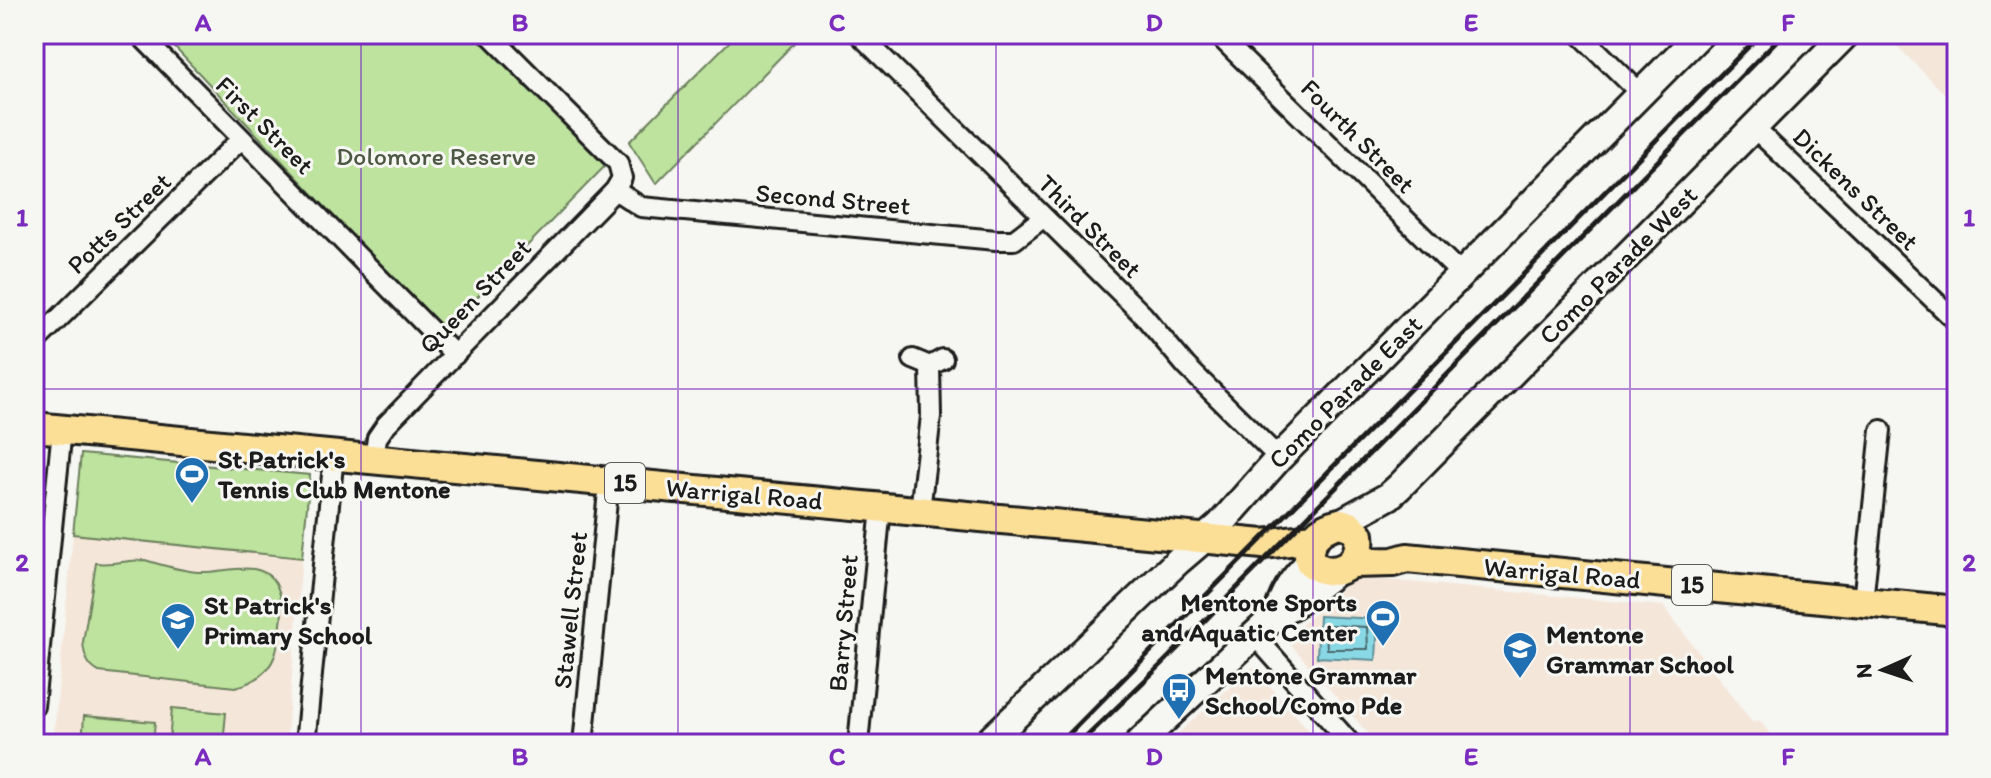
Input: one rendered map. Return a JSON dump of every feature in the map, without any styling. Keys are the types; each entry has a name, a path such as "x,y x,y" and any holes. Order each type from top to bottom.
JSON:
{"main road":[{"name":"Warrigal Road","path":"34,427 1263,544 1286,556 1311,553"},
{"path":"1311,553 1321,530 1350,546"},
{"name":"Warrigal Road","path":"1350,546 1380,543 1407,558 1957,611"},
{"name":"15","path":"1311,553 1321,570 1350,546"}],"street":[{"name":"First Street","path":"139,34 455,355"},
{"name":"Second Street","path":"489,34 621,166 619,182 641,207 996,240 1014,240 1044,217"},
{"name":"Third Street","path":"859,34 1143,315 1186,366 1279,458"},
{"name":"Fourth Street","path":"1217,34 1462,275"},
{"path":"1580,34 1641,94"},
{"name":"Como Parade East","path":"986,744 1219,526 1279,458 1700,34"},
{"name":"Como Parade West","path":"1138,744 1278,613 1293,605 1350,546 1389,496 1846,34"},
{"name":"Dickens Street","path":"1753,127 1957,322"},
{"name":"Potts Street","path":"34,343 241,139"},
{"name":"Queen Street","path":"374,459 381,431 619,182"},
{"path":"920,511 931,416 928,361"},
{"path":"34,706 62,429"},
{"path":"1863,602 1881,430"},
{"path":"305,744 334,455"},
{"name":"Stawell Street","path":"583,744 609,481"},
{"name":"Barry Street","path":"858,744 881,507"},
{"name":"Como Parade West","path":"1278,613 1295,576 1311,553"},
{"path":"1254,635 1351,744"}],"shaded area":[{"path":"1885,34 1957,34 1957,106"},
{"name":"St Patrick's Primary School","path":"73,534 302,558 286,744 53,744"},
{"name":"Mentone Grammar School","path":"1355,577 1663,606 1753,723 1759,720 1779,744 1377,744 1286,639"},
{"path":"1253,667 1321,744 1166,744"}],"green space":[{"name":"Dolomore Reserve","path":"162,34 477,34 607,164 443,332"},
{"path":"737,34 803,34 656,184 629,142"},
{"name":"St Patrick's Tennis Club Mentone","path":"81,454 310,475 302,558 73,534"},
{"path":"145,560 192,571 247,568 266,573 279,590 282,613 275,656 267,669 250,682 235,687 99,672 92,667 85,656 83,642 96,563"},
{"path":"172,708 226,713 223,744 169,743"},
{"path":"84,716 155,722 153,744 82,744"}],"water":[{"path":"1319,616 1378,619 1376,660 1317,657"}],"railway":[{"path":"1059,744 1761,34"},
{"path":"1079,744 1163,663 1783,34"}],"place":[{"name":"St Patrick's Tennis Club Mentone","path":"192,505"},
{"name":"Mentone Sports and Aquatic Center","path":"1383,648"},
{"name":"St Patrick's Primary School","path":"178,651"},
{"name":"Mentone Grammar School","path":"1520,680"},
{"name":"Mentone Grammar School/Como Pde","path":"1179,721"}]}
